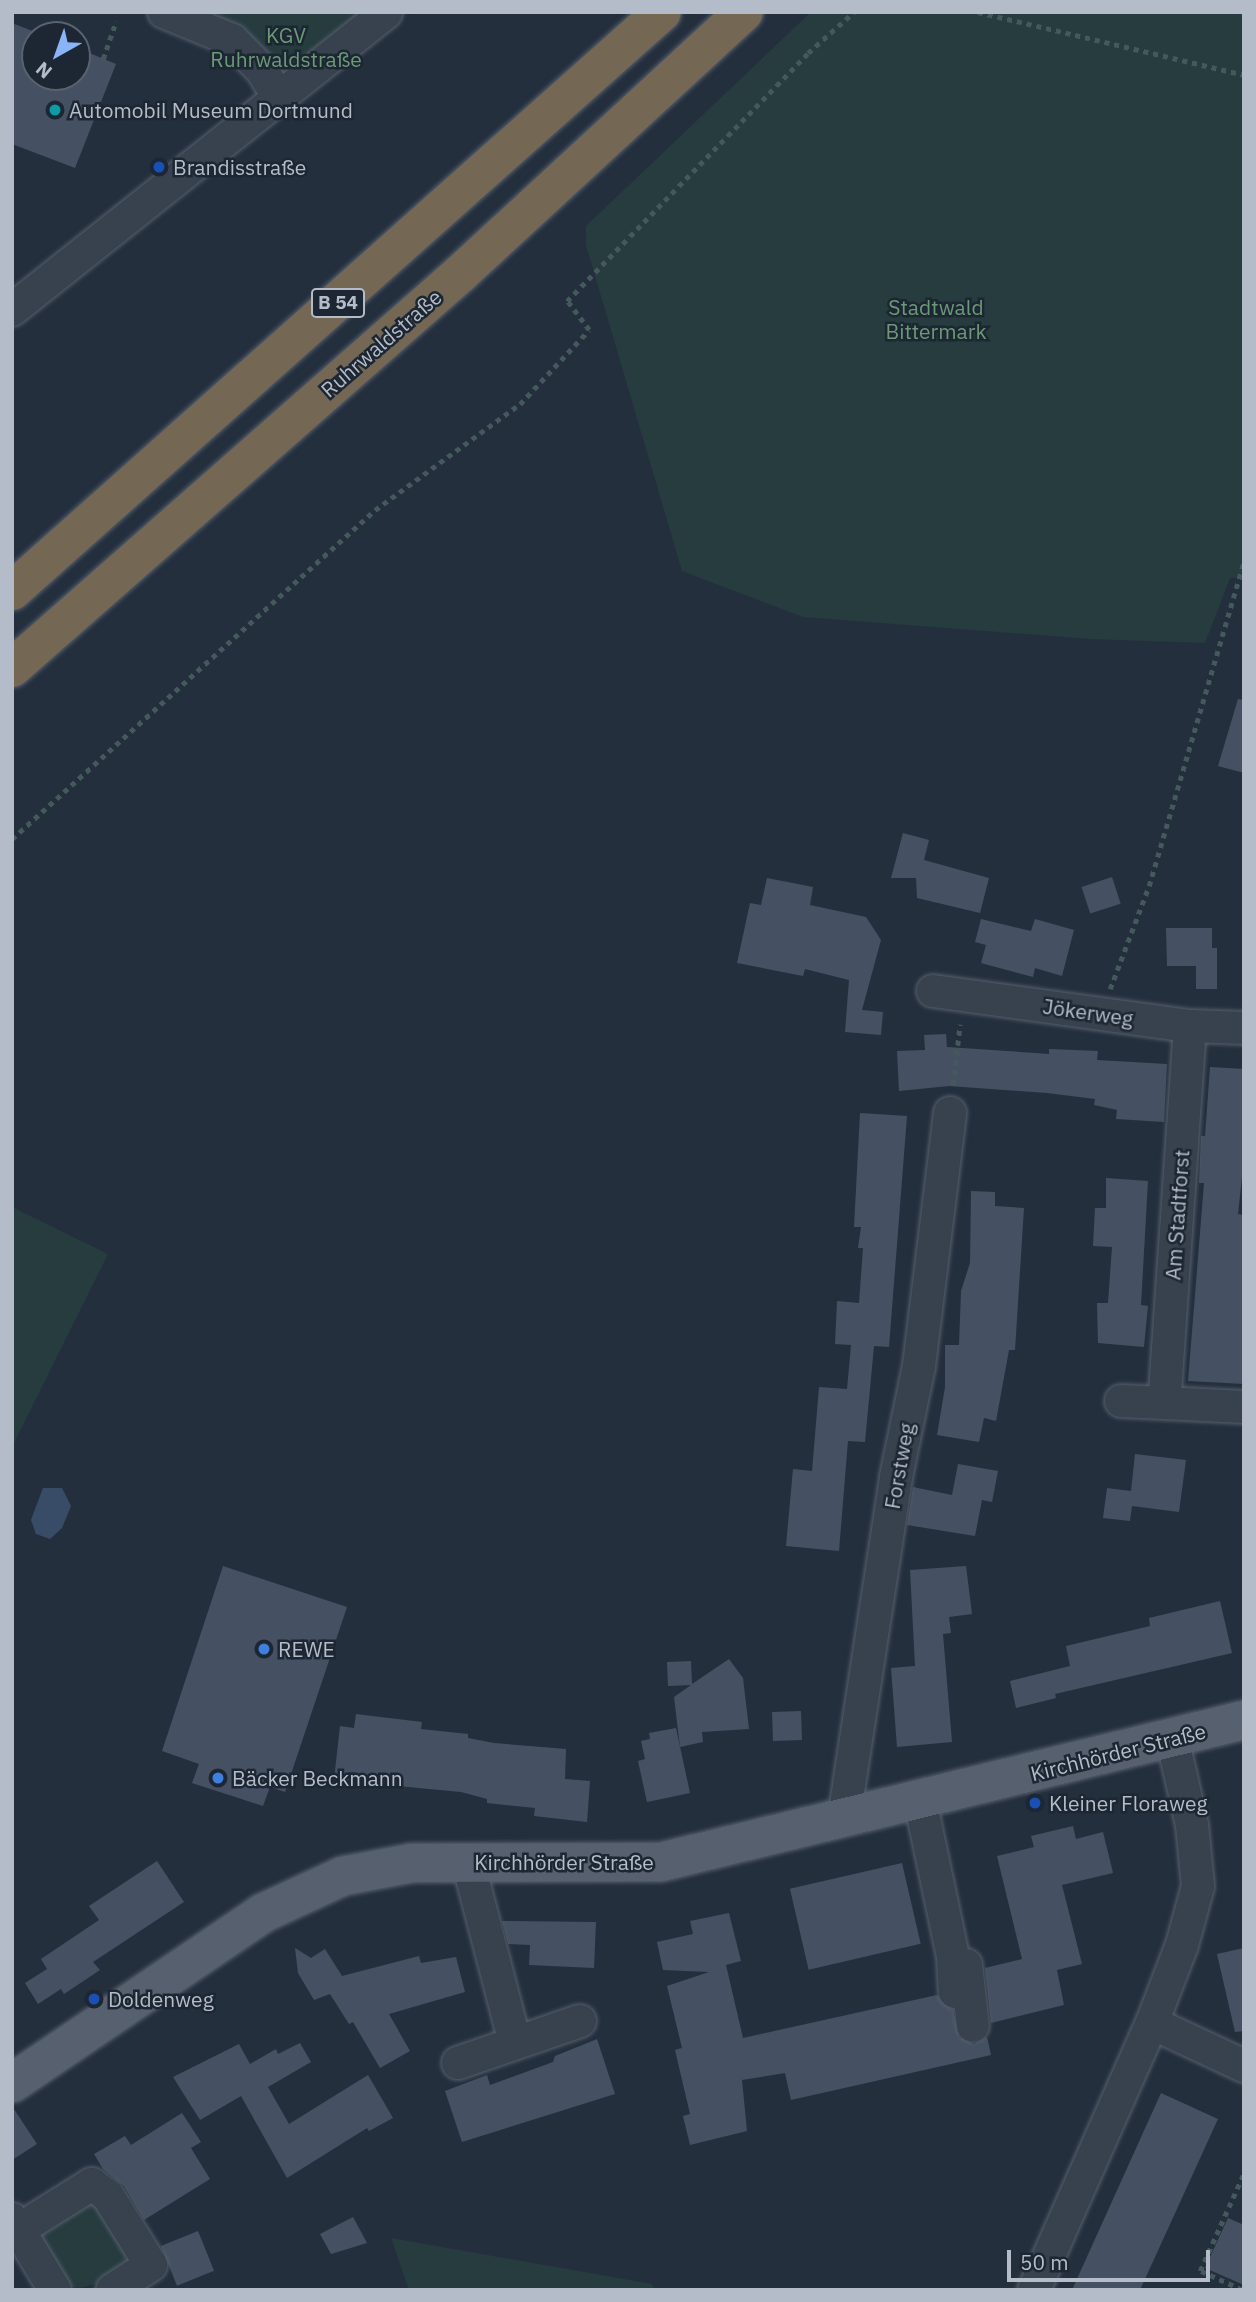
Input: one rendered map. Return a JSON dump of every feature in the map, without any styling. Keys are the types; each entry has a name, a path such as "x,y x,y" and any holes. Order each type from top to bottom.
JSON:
{"highway":[{"name":"B 54","path":"12,592 662,12"},
{"name":"Ruhrwaldstraße","path":"12,667 481,256 744,12"}],"main road":[{"name":"Kirchhörder Straße","path":"12,2083 263,1913 302,1892 343,1876 384,1868 468,1862 661,1862 1244,1720"}],"street":[{"path":"164,12 232,40 262,70 278,97"},
{"path":"12,310 386,12"},
{"name":"Jökerweg","path":"948,993 1190,1026 1244,1028"},
{"name":"Am Stadtforst","path":"1164,1403 1190,1026"},
{"name":"Forstweg","path":"844,1818 896,1477 919,1366 950,1113"},
{"path":"1121,1401 1244,1407"},
{"path":"1034,2290 1152,2023 1182,1945 1198,1886 1192,1825 1172,1738"},
{"path":"920,1800 938,1882 956,1992"},
{"path":"468,1862 515,2043"},
{"path":"938,1882 956,1916 973,2026"},
{"path":"458,2063 580,2021"},
{"path":"1152,2023 1244,2066"},
{"path":"55,2290 14,2228 92,2184 108,2196 151,2264 112,2290"}],"path":[{"path":"12,839 375,510 520,404 589,330 567,302 808,53 854,12"},
{"path":"978,12 1244,75"},
{"path":"103,59 116,21"},
{"path":"1101,1013 1149,886 1244,562"},
{"path":"948,993 950,1113"},
{"path":"1242,2290 1200,2271 1244,2173"}],"green space":[{"name":"KGV Ruhrwaldstraße","path":"164,12 386,12 278,97 265,77"},
{"name":"Stadtwald Bittermark","path":"811,12 1244,12 1244,577 1230,578 1205,643 1091,639 803,617 682,571 586,245 586,226"},
{"path":"12,1207 108,1254 12,1447"},
{"path":"86,2205 96,2205 128,2249 124,2266 107,2281 79,2288 68,2286 42,2248 42,2236 45,2227"},
{"path":"391,2238 652,2284 654,2290 409,2290"}],"water":[{"path":"43,1488 62,1488 71,1506 62,1528 50,1539 36,1534 31,1520"}],"building":[{"name":"Automobil Museum Dortmund","path":"12,23 21,27 21,91 91,91 91,54 116,64 75,168 12,144"},
{"path":"1238,699 1244,700 1244,773 1218,766"},
{"path":"903,833 929,840 924,860 989,878 980,913 917,898 916,878 891,878"},
{"path":"1112,877 1121,904 1090,914 1082,887"},
{"path":"767,878 813,887 810,905 866,917 881,940 862,1010 883,1012 881,1035 845,1032 849,980 805,969 803,976 737,963 750,903 761,905"},
{"path":"981,919 1031,931 1035,919 1074,930 1062,976 1035,968 1033,977 981,963 986,945 975,942"},
{"path":"1166,928 1212,928 1212,948 1217,948 1217,989 1196,989 1196,966 1167,966"},
{"path":"946,1034 947,1047 1049,1054 1049,1049 1098,1051 1097,1060 1167,1064 1164,1122 1116,1119 1117,1110 1094,1105 1095,1099 1047,1093 949,1086 899,1091 897,1051 925,1050 924,1035"},
{"path":"1210,1067 1244,1069 1244,1158 1238,1214 1244,1215 1244,1384 1188,1381 1204,1183 1199,1183 1201,1136 1205,1136"},
{"path":"860,1113 907,1116 889,1347 874,1346 865,1442 848,1441 839,1551 786,1546 793,1469 812,1471 819,1387 847,1389 851,1345 835,1344 837,1301 859,1303 863,1248 858,1248 861,1227 854,1227"},
{"path":"1106,1178 1148,1181 1141,1305 1148,1306 1144,1347 1098,1343 1097,1303 1108,1303 1112,1247 1093,1246 1095,1208 1106,1208"},
{"path":"971,1191 995,1192 995,1206 1024,1208 1015,1350 1009,1350 996,1421 984,1418 979,1442 937,1435 945,1387 945,1345 959,1345 961,1291 970,1263"},
{"path":"1135,1454 1186,1460 1179,1512 1132,1506 1130,1521 1103,1518 1107,1488 1131,1491"},
{"path":"958,1464 998,1471 992,1502 982,1500 975,1536 907,1525 913,1487 952,1495"},
{"name":"REWE","path":"223,1566 347,1607 285,1792 270,1787 263,1806 192,1783 199,1764 162,1751"},
{"path":"966,1566 972,1614 949,1617 951,1633 943,1634 952,1742 897,1747 891,1668 915,1666 910,1570"},
{"path":"1220,1601 1232,1653 1055,1694 1056,1698 1016,1708 1010,1681 1070,1666 1066,1646 1150,1626 1149,1618"},
{"path":"729,1659 743,1678 749,1729 702,1732 703,1742 680,1747 674,1697 691,1685 668,1686 667,1662 691,1661 692,1684"},
{"path":"801,1711 802,1740 773,1741 772,1712"},
{"path":"356,1714 422,1722 421,1729 468,1734 468,1738 494,1743 566,1749 565,1779 590,1781 587,1822 534,1816 535,1808 487,1803 487,1799 461,1792 334,1780 340,1726 354,1728"},
{"path":"676,1728 690,1793 647,1802 638,1761 645,1759 641,1741 650,1739 649,1733"},
{"path":"1073,1826 1076,1839 1103,1832 1113,1873 1062,1885 1082,1964 1057,1970 1064,2005 991,2023 985,1968 1022,1959 997,1856 1034,1847 1031,1836"},
{"path":"157,1861 184,1902 93,1962 100,1970 64,1994 61,1989 38,2004 25,1983 47,1969 41,1959 99,1920 89,1906"},
{"path":"902,1863 921,1944 809,1970 790,1889"},
{"path":"729,1913 741,1961 726,1965 743,2038 937,1995 953,2010 959,2037 974,2044 987,2037 991,2055 791,2100 785,2073 742,2080 747,2131 690,2145 683,2116 690,2114 675,2050 682,2048 667,1986 709,1972 663,1970 657,1942 693,1934 690,1921"},
{"path":"502,1921 596,1922 594,1968 529,1965 530,1945 508,1944"},
{"path":"295,1948 311,1958 325,1949 342,1976 419,1956 421,1963 456,1957 465,1992 389,2014 410,2051 380,2068 353,2022 349,2024 330,1994 314,2000 298,1973"},
{"path":"1244,1948 1244,2031 1235,2032 1217,1954"},
{"path":"597,2039 615,2094 462,2142 445,2091 487,2075 490,2085 553,2062 555,2056"},
{"path":"300,2043 311,2062 268,2087 289,2124 368,2075 393,2118 369,2131 367,2128 287,2178 241,2096 200,2120 173,2077 239,2044 250,2064 276,2049 278,2054"},
{"path":"1161,2093 1218,2119 1140,2290 1072,2290"},
{"path":"12,2106 37,2144 12,2160"},
{"path":"182,2113 201,2142 191,2148 210,2179 144,2220 124,2186 103,2169 94,2154 125,2136 131,2145"},
{"path":"353,2217 367,2243 331,2254 320,2234"},
{"path":"1228,2218 1244,2225 1244,2285 1205,2268"},
{"path":"198,2231 214,2271 177,2286 161,2246"}],"place":[{"name":"Automobil Museum Dortmund","path":"55,110"},
{"name":"Brandisstraße","path":"159,167"},
{"name":"REWE","path":"264,1649"},
{"name":"Bäcker Beckmann","path":"218,1778"},
{"name":"Kleiner Floraweg","path":"1035,1803"},
{"name":"Doldenweg","path":"94,1999"}]}
